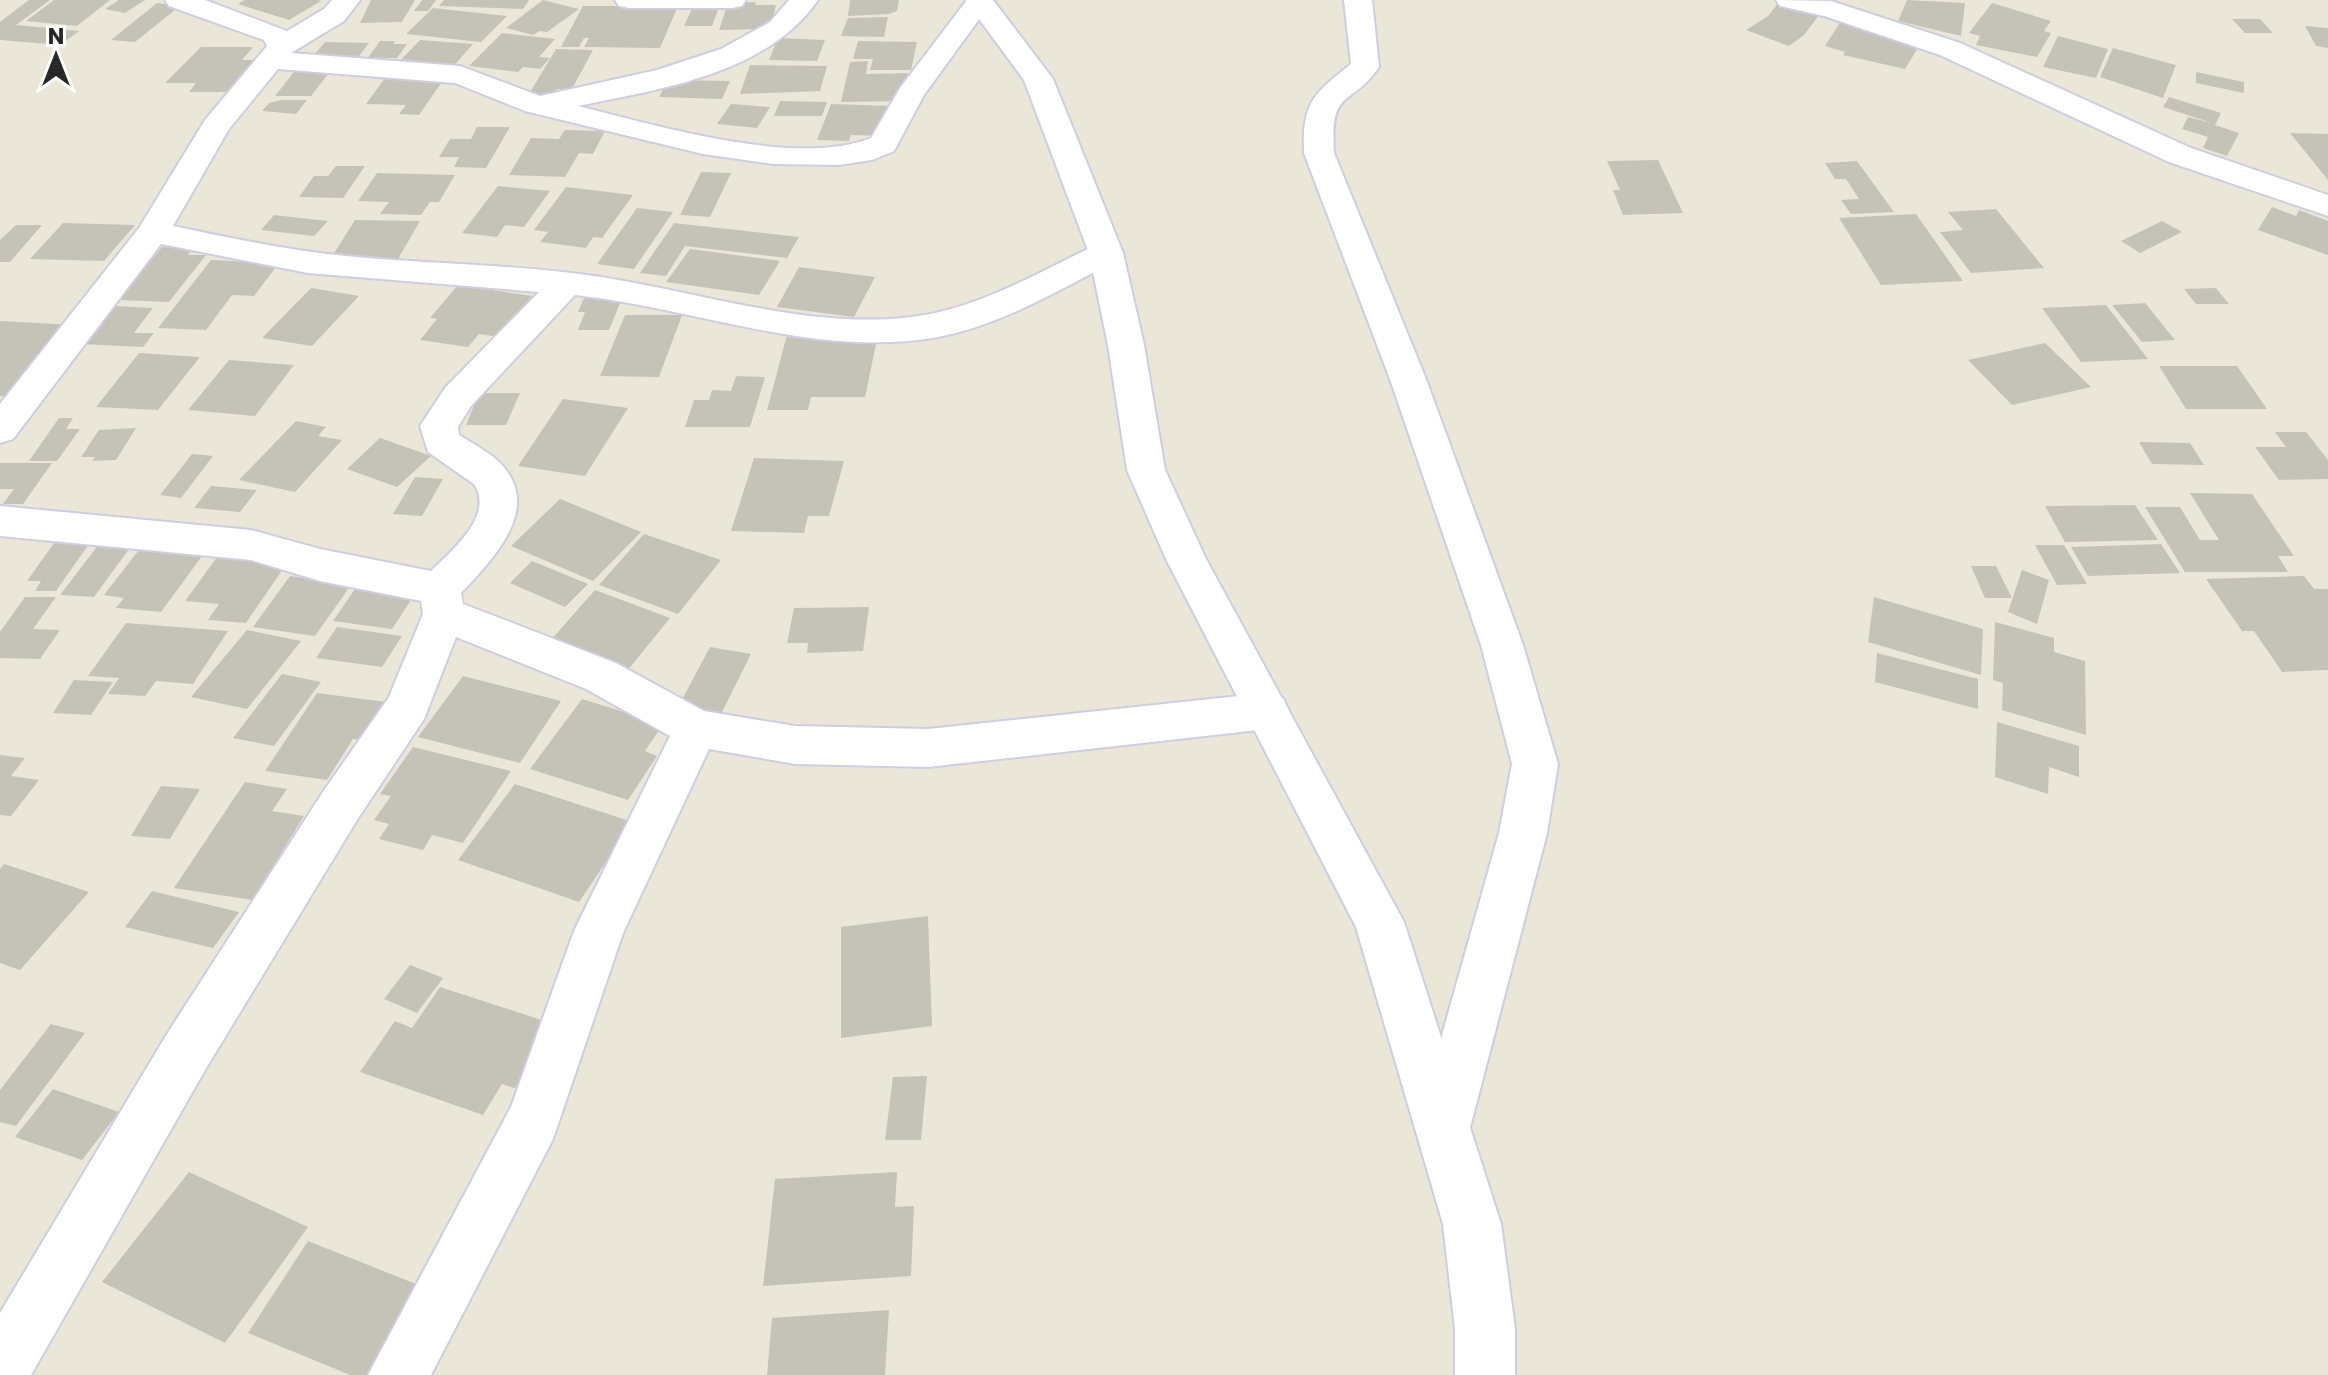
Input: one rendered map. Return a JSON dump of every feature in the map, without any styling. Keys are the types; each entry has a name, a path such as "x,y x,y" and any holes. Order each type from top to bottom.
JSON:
{"street":[{"path":"179,0 276,35 275,54"},
{"path":"0,430 153,232 216,126 275,54 334,15 346,0"},
{"path":"629,0 732,0"},
{"path":"536,105 702,66 779,28 804,0"},
{"path":"275,54 460,75 536,105 703,145 773,155 861,153 883,144 910,94 980,0 1043,90 1106,253 1126,345 1146,470 1186,559 1379,922 1444,1124 1472,1224 1485,1329 1485,1375"},
{"path":"1358,0 1365,67 1323,100 1316,116 1319,153 1408,379 1502,645 1535,764 1523,833 1444,1124"},
{"path":"1790,0 1831,9 1950,49 2180,155 2326,204"},
{"path":"153,232 307,262 566,284 772,318 894,330 939,325 979,313 1106,253"},
{"path":"0,1370 186,1052 340,806 408,706 442,602 496,518 500,498 488,474 441,442 439,426 458,397 566,284"},
{"path":"0,521 251,545 442,602 601,676 696,728 795,745 928,748 1267,711"},
{"path":"398,1375 534,1120 599,931 696,728"}],"building":[{"path":"29,0 50,0 16,25 79,31 60,45 0,40 0,22"},
{"path":"54,0 110,0 77,26 26,21"},
{"path":"119,0 145,0 125,13 105,9"},
{"path":"245,0 321,1 289,20 238,4"},
{"path":"371,0 415,0 402,22 360,23"},
{"path":"422,0 436,0 428,11 414,11"},
{"path":"444,0 529,0 523,9 439,6"},
{"path":"543,0 579,9 547,32 540,31 533,35 506,28"},
{"path":"850,0 899,0 897,11 889,14 848,16"},
{"path":"1907,0 1965,3 1961,36 1898,21"},
{"path":"695,2 721,2 712,26 684,26"},
{"path":"756,2 755,5 776,5 770,29 719,30 728,3"},
{"path":"1779,2 1820,14 1804,35 1789,46 1746,30 1768,16"},
{"path":"157,3 180,6 135,42 111,40"},
{"path":"1992,3 2051,21 2044,31 2051,33 2037,57 1976,45 1980,36 1969,33"},
{"path":"583,6 678,6 660,48 584,47 589,38 584,38 579,47 561,47"},
{"path":"433,8 507,16 481,42 406,34"},
{"path":"888,17 884,37 841,36 848,18"},
{"path":"1843,18 1921,43 1905,69 1843,55 1845,52 1825,46"},
{"path":"2232,19 2260,19 2273,33 2245,33"},
{"path":"2305,26 2328,28 2328,48 2316,46"},
{"path":"502,33 555,39 539,57 550,58 540,69 523,67 518,72 469,66"},
{"path":"2058,36 2108,49 2096,78 2043,67"},
{"path":"778,38 825,40 817,61 769,60"},
{"path":"420,40 473,44 451,69 397,64"},
{"path":"380,41 407,44 397,58 368,58"},
{"path":"858,41 917,42 911,70 870,70 873,59 853,59"},
{"path":"325,42 369,43 359,56 314,55"},
{"path":"201,47 253,47 242,60 259,60 235,92 189,92 196,83 165,83"},
{"path":"2113,48 2176,65 2163,98 2100,77"},
{"path":"556,49 593,50 572,89 557,89 553,95 529,94"},
{"path":"868,61 866,74 908,73 903,101 841,102 850,62"},
{"path":"750,65 827,66 820,91 740,94"},
{"path":"297,68 332,69 311,96 275,96"},
{"path":"2196,72 2244,82 2244,93 2196,83"},
{"path":"388,74 446,76 419,115 399,114 406,105 366,104"},
{"path":"668,80 730,81 722,99 659,97"},
{"path":"2169,97 2221,113 2215,125 2239,133 2227,156 2203,148 2208,137 2182,129 2188,117 2212,123 2163,107"},
{"path":"307,100 296,114 262,111 269,103"},
{"path":"780,101 827,102 822,116 774,116"},
{"path":"731,104 770,107 757,128 717,124"},
{"path":"831,104 895,106 885,136 851,135 849,141 817,140"},
{"path":"477,127 510,127 486,168 454,167 459,157 439,157 450,139 471,139"},
{"path":"565,130 605,131 593,154 579,153 565,177 509,175 531,138 559,139"},
{"path":"2290,133 2328,134 2328,180"},
{"path":"1658,160 1683,213 1623,215 1613,190 1620,190 1607,161"},
{"path":"1857,161 1894,212 1851,214 1841,200 1859,199 1846,179 1835,179 1825,163"},
{"path":"336,166 365,166 343,198 299,197 314,176 328,176"},
{"path":"701,172 731,173 710,217 680,215"},
{"path":"377,173 455,175 439,202 430,202 421,215 380,214 389,202 358,201"},
{"path":"498,186 550,191 524,227 505,225 497,237 462,233"},
{"path":"566,187 633,195 602,238 593,237 586,248 540,242 548,232 534,230"},
{"path":"2272,207 2296,216 2299,210 2328,221 2328,255 2258,230"},
{"path":"637,208 673,212 634,269 597,264"},
{"path":"1996,209 2044,268 1971,273 1940,232 1963,230 1948,212"},
{"path":"1916,214 1963,281 1881,285 1839,218"},
{"path":"274,215 328,221 314,236 261,230"},
{"path":"355,220 420,221 398,259 331,258"},
{"path":"2162,221 2182,232 2140,253 2121,241"},
{"path":"63,223 135,225 104,261 30,259"},
{"path":"674,223 799,237 787,258 685,246 666,276 640,273"},
{"path":"16,225 42,225 10,262 0,262 0,240"},
{"path":"162,247 193,248 188,255 206,255 169,302 118,300"},
{"path":"690,249 780,261 759,295 666,282"},
{"path":"211,260 279,263 254,296 232,295 206,330 158,328"},
{"path":"799,267 875,277 854,317 777,307"},
{"path":"458,285 532,296 500,337 479,334 468,347 420,340 437,319 430,318"},
{"path":"311,288 359,296 312,346 262,338"},
{"path":"2216,288 2229,304 2196,304 2184,289"},
{"path":"584,298 622,298 609,330 578,330 585,312 578,312"},
{"path":"2145,303 2175,340 2142,342 2112,305"},
{"path":"2106,305 2148,359 2081,362 2042,308"},
{"path":"114,306 153,308 134,333 154,333 143,347 82,344"},
{"path":"625,315 682,315 659,377 600,376"},
{"path":"0,321 74,325 12,397 0,396"},
{"path":"787,335 878,335 865,397 811,397 808,410 767,410"},
{"path":"2045,343 2091,387 2012,405 1968,360"},
{"path":"139,353 200,357 158,410 96,407"},
{"path":"229,360 294,365 255,416 188,410"},
{"path":"2159,366 2237,366 2267,409 2186,409"},
{"path":"736,376 765,377 750,427 685,427 694,400 709,400 712,390 731,391"},
{"path":"479,393 520,393 506,425 466,425"},
{"path":"563,399 628,408 585,476 518,466"},
{"path":"59,418 73,418 66,429 80,429 57,461 29,461"},
{"path":"296,421 326,427 318,436 342,440 295,492 239,480"},
{"path":"136,428 116,460 92,461 95,457 81,457 99,430"},
{"path":"2275,432 2306,432 2328,460 2328,479 2279,480 2255,447 2286,447"},
{"path":"380,438 431,456 397,487 347,469"},
{"path":"2139,442 2190,443 2204,465 2152,464"},
{"path":"192,454 213,456 181,498 160,495"},
{"path":"754,458 844,461 829,516 808,516 804,533 731,531"},
{"path":"0,463 52,463 23,504 3,504 14,489 0,489"},
{"path":"415,477 443,479 422,516 393,514"},
{"path":"211,486 257,490 240,512 194,508"},
{"path":"2190,493 2252,494 2294,556 2278,556 2288,572 2185,572 2145,507 2180,507 2200,540 2219,540"},
{"path":"560,499 641,532 593,581 511,546"},
{"path":"2135,505 2158,540 2065,542 2045,506"},
{"path":"644,534 721,560 678,614 599,585"},
{"path":"54,543 89,544 56,591 35,591 41,581 27,581"},
{"path":"99,544 132,545 94,597 60,595"},
{"path":"2161,544 2180,573 2088,576 2071,547"},
{"path":"2035,545 2064,545 2087,584 2057,585"},
{"path":"142,546 205,552 161,612 116,608 124,598 104,595"},
{"path":"218,556 287,563 246,623 208,620 219,604 185,601"},
{"path":"532,561 588,584 565,607 510,583"},
{"path":"1971,566 1996,566 2012,598 1985,598"},
{"path":"2022,570 2049,580 2037,624 2008,612"},
{"path":"290,576 351,585 315,636 253,627"},
{"path":"2304,576 2314,589 2328,589 2328,670 2282,672 2254,631 2242,631 2206,579"},
{"path":"357,586 415,594 392,629 333,621"},
{"path":"595,590 670,618 627,671 550,641"},
{"path":"25,597 56,597 33,629 60,630 40,659 0,658 0,632"},
{"path":"1874,597 1983,629 1981,675 1868,642"},
{"path":"869,607 863,651 807,653 808,643 787,643 794,608"},
{"path":"1995,622 2054,638 2054,652 2085,661 2086,735 2002,710 2003,683 1993,680"},
{"path":"126,623 228,631 193,684 156,681 145,696 108,694 119,678 88,676"},
{"path":"337,627 402,636 382,667 316,658"},
{"path":"247,630 301,641 247,709 191,697"},
{"path":"710,647 751,654 720,716 677,709"},
{"path":"1877,653 1978,679 1978,709 1875,682"},
{"path":"282,674 321,682 274,746 233,738"},
{"path":"463,676 561,701 520,763 418,737"},
{"path":"74,680 113,682 91,715 53,713"},
{"path":"317,693 394,703 371,741 353,739 327,780 265,771"},
{"path":"582,699 663,724 645,751 657,756 628,800 530,769"},
{"path":"1997,722 2079,746 2079,777 2049,767 2048,794 1995,777"},
{"path":"413,747 511,771 463,843 432,835 423,850 379,839 389,824 374,820 391,796 380,794"},
{"path":"0,755 25,758 11,776 39,780 11,816 0,815"},
{"path":"245,782 287,789 272,811 304,816 252,900 174,888"},
{"path":"515,784 633,822 579,902 458,860"},
{"path":"161,786 200,789 170,839 131,836"},
{"path":"4,864 89,892 20,970 0,963 0,869"},
{"path":"152,891 239,912 213,948 125,927"},
{"path":"928,916 932,1026 841,1038 841,927"},
{"path":"410,965 443,978 417,1013 384,999"},
{"path":"440,987 557,1025 517,1089 502,1084 483,1115 360,1072 395,1021 412,1028"},
{"path":"51,1024 85,1033 16,1126 0,1122 0,1090"},
{"path":"927,1076 921,1140 885,1140 893,1077"},
{"path":"53,1089 119,1112 82,1160 15,1137"},
{"path":"189,1172 308,1227 225,1343 102,1282"},
{"path":"897,1172 895,1207 914,1206 911,1276 763,1286 775,1179"},
{"path":"308,1241 421,1286 366,1375 350,1375 248,1333"},
{"path":"889,1310 885,1375 767,1375 772,1318"}]}
